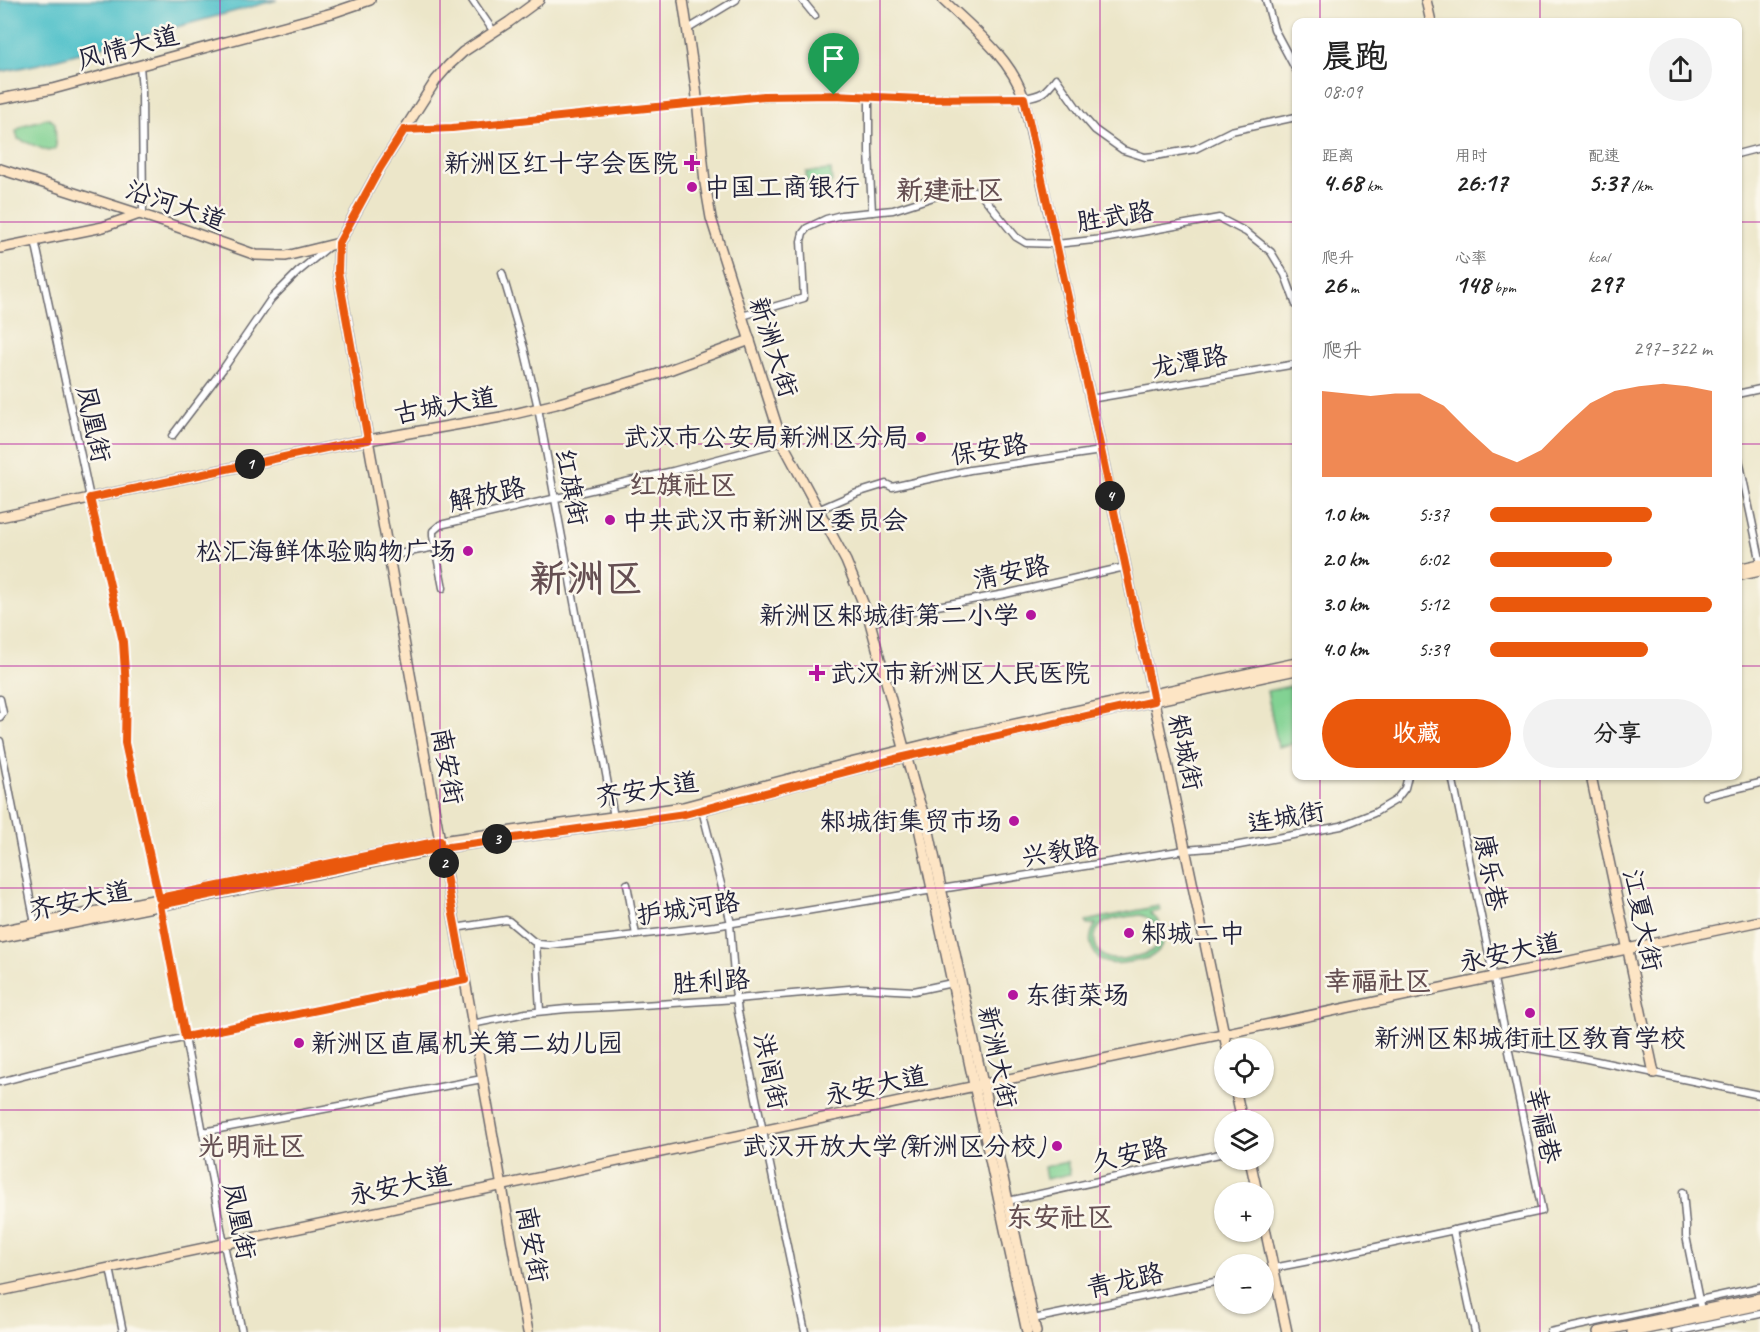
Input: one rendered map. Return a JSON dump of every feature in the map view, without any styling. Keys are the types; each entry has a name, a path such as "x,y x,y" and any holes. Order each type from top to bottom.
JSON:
{"main road":[{"name":"风情大道","path":"0,99 52,89 140,66 332,13 370,0"},
{"path":"334,244 436,80 463,52 539,0"},
{"name":"新洲大街","path":"683,0 697,103 702,166 710,211 782,442 846,561 870,623 906,753 916,792 919,828 937,889 979,1084 1027,1332"},
{"name":"邾城街","path":"944,0 1008,66 1017,79 1024,98 1225,1038"},
{"path":"1426,0 1430,18"},
{"name":"沿河大道","path":"0,169 141,214 256,255 286,256 334,244"},
{"path":"0,248 103,227 141,214"},
{"name":"南安街","path":"334,244 528,1332"},
{"name":"古城大道","path":"0,517 345,444 501,417 658,374 750,340"},
{"path":"1742,567 1760,562"},
{"path":"1742,575 1760,571"},
{"name":"齐安大道","path":"0,931 499,832 666,810 700,803 1292,664"},
{"name":"齐安大道","path":"1153,697 1292,671"},
{"name":"齐安大道","path":"440,845 651,820 702,810 906,753"},
{"name":"江夏大街","path":"1592,780 1654,1073"},
{"name":"新洲大街","path":"937,889 952,983 1008,1201 1036,1332"},
{"name":"齐安大道","path":"0,939 160,901"},
{"name":"永安大道","path":"0,1291 1760,921"},
{"path":"1274,1274 1287,1332"},
{"path":"1598,1332 1760,1298"},
{"path":"1632,1332 1760,1305"}],"street":[{"path":"472,0 494,32"},
{"path":"688,29 736,0"},
{"path":"802,0 815,16"},
{"path":"1266,0 1274,28 1292,62"},
{"path":"140,66 142,90 141,214"},
{"path":"404,130 452,128 780,96 920,99 1024,98 1046,92 1056,78 1082,115 1103,137 1123,150 1145,157 1195,149 1231,131 1292,118"},
{"path":"869,97 872,212"},
{"path":"1742,153 1760,148"},
{"name":"胜武路","path":"742,316 804,298 801,241 803,233 810,226 834,216 900,208 940,195 974,191 982,195 1020,241 1026,243 1056,244 1103,239 1219,218 1246,232 1271,252 1282,268 1292,294"},
{"name":"凤凰街","path":"35,240 123,642 126,687 125,743 160,901 242,1332"},
{"path":"172,436 223,369 271,299 298,272 334,244"},
{"name":"红旗街","path":"501,273 524,348 538,408 614,817"},
{"name":"龙潭路","path":"1090,399 1292,365"},
{"path":"1742,393 1760,389"},
{"name":"解放路","path":"443,588 433,531 442,524 669,472 782,442"},
{"name":"保安路","path":"818,510 857,493 886,484 892,488 970,470 1101,451"},
{"path":"1742,474 1760,562"},
{"path":"389,556 435,547"},
{"name":"清安路","path":"870,623 937,606 1005,594 1125,567"},
{"path":"0,699 3,713 0,717"},
{"path":"0,741 35,924"},
{"name":"连城街","path":"1185,850 1233,846 1331,829 1357,821 1396,800 1405,788 1407,780"},
{"name":"康乐巷","path":"1453,780 1493,977"},
{"path":"1705,796 1760,783"},
{"name":"洪闾街","path":"702,810 730,923 736,999 804,1332"},
{"name":"兴教路","path":"937,889 1185,850"},
{"path":"627,884 636,935"},
{"name":"护城河路","path":"536,943 549,945 730,923 937,889"},
{"path":"455,928 506,920 536,943 540,1011"},
{"name":"幸福巷","path":"1453,1230 1542,1211 1493,977"},
{"path":"0,1082 185,1037 465,980"},
{"name":"胜利路","path":"472,1024 540,1011 736,999 860,988 914,990 952,983"},
{"path":"1508,1045 1563,1054 1760,1095"},
{"path":"203,1132 482,1079"},
{"name":"久安路","path":"1008,1201 1214,1155"},
{"path":"1683,1192 1686,1236 1701,1310"},
{"path":"1274,1269 1453,1230 1475,1332"},
{"path":"110,1268 123,1332"},
{"name":"青龙路","path":"1033,1319 1214,1282"},
{"path":"1550,1332 1760,1287"},
{"path":"1675,1332 1760,1314"}],"green space":[{"path":"49,118 55,123 55,149 48,151 18,139 16,131 24,125"},
{"path":"831,170 832,183 807,185 806,172"},
{"path":"1291,686 1292,744 1278,747 1267,691"},
{"path":"1159,906 1160,911 1150,913 1162,928 1163,940 1158,951 1148,958 1122,963 1106,962 1096,956 1091,947 1091,937 1096,924 1087,925 1086,921","holes":["1132,916 1147,917 1155,925 1159,935 1159,941 1152,951 1132,957 1111,959 1105,957 1097,949 1096,932 1104,923"]},
{"path":"1067,1162 1070,1174 1046,1179 1044,1167"}],"water":[{"path":"0,0 277,0 39,64 0,72"}],"place":[{"name":"新洲区红十字会医院","path":"692,163"},
{"name":"中国工商银行","path":"692,187"},
{"name":"武汉市公安局新洲区分局","path":"921,437"},
{"name":"中共武汉市新洲区委员会","path":"610,520"},
{"name":"松汇海鲜体验购物广场","path":"468,551"},
{"name":"新洲区邾城街第二小学","path":"1031,615"},
{"name":"武汉市新洲区人民医院","path":"817,673"},
{"name":"邾城街集贸市场","path":"1014,821"},
{"name":"邾城二中","path":"1129,933"},
{"name":"东街菜场","path":"1013,995"},
{"name":"新洲区邾城街社区教育学校","path":"1530,1013"},
{"name":"新洲区直属机关第二幼儿园","path":"299,1043"},
{"name":"武汉开放大学(新洲区分校)","path":"1057,1146"}],"district":[{"name":"新建社区","path":"950,190"},
{"name":"红旗社区","path":"683,485"},
{"name":"新洲区","path":"586,578"},
{"name":"幸福社区","path":"1378,981"},
{"name":"光明社区","path":"252,1146"},
{"name":"东安社区","path":"1060,1217"}],"route":[{"path":"834,95 764,96 452,128 404,130 380,168 339,243 338,272 368,440 90,498 123,642 126,687 125,743 159,898 440,841 441,848 455,928 465,980 185,1037 160,905 441,848 685,814 961,743 1154,701 1024,98 920,99 834,95"}]}
